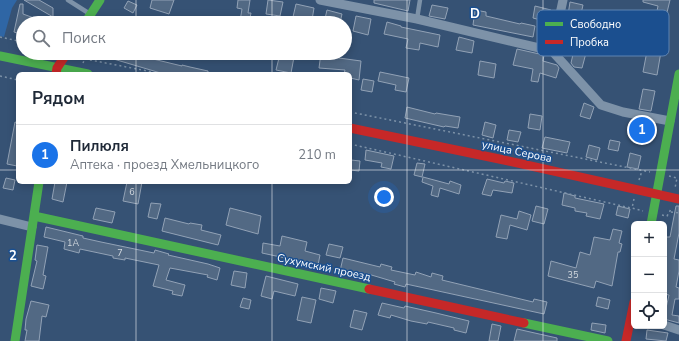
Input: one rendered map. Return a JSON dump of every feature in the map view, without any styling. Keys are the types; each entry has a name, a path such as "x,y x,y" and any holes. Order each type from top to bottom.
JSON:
{"street":[{"path":"91,14 100,0"},
{"path":"320,0 417,19 537,47"},
{"path":"561,10 563,0"},
{"path":"0,56 57,71 78,72"},
{"path":"557,56 601,105 623,112 670,121"},
{"path":"57,71 63,60"},
{"path":"652,221 679,74"},
{"name":"улица Серова","path":"352,128 679,199"},
{"path":"15,341 40,184"},
{"name":"Сухумский проезд","path":"34,216 608,341"},
{"path":"0,219 32,227"},
{"path":"626,341 631,322"},
{"path":"667,326 679,330"}],"lane":[{"path":"417,19 420,0"},
{"path":"71,1 91,14"}],"path":[{"path":"0,37 16,40"},
{"path":"78,72 84,60"},
{"path":"95,60 153,72"},
{"path":"0,76 16,80"},
{"path":"352,112 642,170"},
{"path":"352,144 632,208"},
{"path":"670,212 679,213"}],"shaded area":[{"path":"0,0 17,0 12,8 4,37 0,36"}],"building":[{"path":"24,0 39,0 53,8 53,16"},
{"path":"152,0 174,0 169,14 150,8"},
{"path":"238,0 250,0 248,13 251,13 250,16 241,16 242,9 237,8"},
{"path":"268,0 283,2 280,16 266,14"},
{"path":"374,0 410,0 408,11 374,3"},
{"path":"643,0 670,0 668,10 657,10 658,6 643,2"},
{"path":"128,1 137,5 133,13 124,8"},
{"path":"570,2 583,5 582,10 569,10"},
{"path":"20,4 23,4 23,14 28,16 17,16"},
{"path":"296,4 314,8 313,16 293,16"},
{"path":"432,5 448,8 445,19 429,16"},
{"path":"535,6 551,10 537,10 537,19 533,18"},
{"path":"327,10 342,14 342,16 326,16"},
{"path":"475,10 486,12 486,16 535,26 533,37 473,25"},
{"path":"356,16 371,19 368,35 353,31"},
{"path":"387,22 401,27 440,35 438,47 420,43 419,50 406,48 408,39 384,34"},
{"path":"459,37 474,41 472,53 456,50"},
{"path":"517,49 537,53 537,56 544,56 543,61 557,65 559,68 556,78 540,73 538,82 531,81 533,69 513,65"},
{"path":"573,56 585,56 582,68 574,67 571,63"},
{"path":"646,56 660,56 657,75 643,72"},
{"path":"117,60 157,60 208,71 208,72 157,72"},
{"path":"278,60 293,60 291,72 276,70"},
{"path":"320,60 361,61 359,80 352,78 352,72 319,68"},
{"path":"480,61 496,64 494,78 478,75"},
{"path":"380,72 409,78 406,92 395,90 396,85 378,81"},
{"path":"363,79 374,81 372,92 361,90"},
{"path":"643,89 655,91 651,111 639,109"},
{"path":"584,103 594,107 590,119 580,116"},
{"path":"407,107 435,114 460,117 458,128 444,127 405,118"},
{"path":"530,114 542,116 540,130 528,128"},
{"path":"631,120 646,123 643,138 628,135"},
{"path":"15,122 16,166 7,164"},
{"path":"485,122 496,125 493,138 482,135"},
{"path":"509,130 521,132 518,142 507,140"},
{"path":"545,137 570,142 567,153 542,148"},
{"path":"610,140 620,142 618,151 608,149"},
{"path":"589,145 600,148 597,160 586,157"},
{"path":"366,150 394,156 391,169 381,167 382,163 365,160"},
{"path":"630,153 641,156 638,169 627,167"},
{"path":"352,160 360,161 359,171 352,170"},
{"path":"417,163 425,164 422,177 414,175"},
{"path":"423,177 449,184 450,181 461,185 459,194 440,188 438,197 431,195 433,186 422,182"},
{"path":"6,178 15,180 13,190 3,188"},
{"path":"487,179 504,183 505,181 514,183 512,193 493,190 491,196 482,194"},
{"path":"55,184 67,184 63,202 52,199"},
{"path":"127,184 142,184 138,204 123,201"},
{"path":"564,193 575,196 575,198 604,204 600,219 586,216 587,213 575,211 575,208 562,205"},
{"path":"151,203 161,204 157,219 148,217"},
{"path":"536,206 548,209 544,224 532,221"},
{"path":"618,206 630,209 628,218 616,215"},
{"path":"676,206 679,206 679,233 674,259 679,260 679,271 676,287 679,288 679,299 675,299 672,315 679,316 679,323 667,320 667,304 669,295 667,295 667,237 670,237"},
{"path":"96,208 115,212 112,223 93,219"},
{"path":"230,208 261,216 258,234 226,225"},
{"path":"519,211 531,215 527,230 510,225 507,239 496,237 501,215 517,219"},
{"path":"165,218 189,224 202,225 201,230 221,235 218,245 162,231"},
{"path":"46,227 83,236 83,238 154,253 155,250 169,254 168,255 208,264 220,268 217,280 207,277 208,275 170,268 166,280 185,285 182,296 172,294 173,291 153,286 159,265 125,258 125,260 113,258 113,256 80,249 79,253 64,249 65,242 44,237"},
{"path":"613,229 622,231 619,243 622,244 620,252 618,252 612,286 596,281 594,288 548,276 551,261 576,268 580,252 590,255 594,237 610,240"},
{"path":"282,236 307,242 305,251 320,255 318,265 262,253 263,243 280,246"},
{"path":"329,244 343,247 340,258 326,255"},
{"path":"37,245 48,247 43,275 46,276 43,289 31,286 37,261 35,260"},
{"path":"343,258 380,267 381,264 392,267 391,270 415,275 416,272 431,277 432,273 443,276 442,280 533,302 534,299 547,302 544,314 406,284 405,287 394,284 395,282 368,274 367,276 340,271"},
{"path":"234,271 247,273 245,288 231,285"},
{"path":"266,276 298,284 295,296 274,291 272,299 261,296"},
{"path":"321,288 336,291 333,303 319,299"},
{"path":"302,297 316,300 311,323 297,320"},
{"path":"598,297 610,300 608,309 596,306"},
{"path":"243,298 251,300 249,309 240,307"},
{"path":"31,301 49,305 46,317 42,316 39,341 25,341 27,330 25,330 26,319"},
{"path":"382,303 404,308 405,306 469,321 466,333 454,330 454,328 428,322 427,324 391,315 390,318 378,315"},
{"path":"354,310 367,313 362,330 350,327"},
{"path":"592,323 606,325 605,333 591,330"},
{"path":"492,324 501,326 498,341 489,341"},
{"path":"517,329 557,338 557,341 514,341"},
{"path":"647,330 668,333 666,341 646,339"}],"traffic: fast":[{"path":"90,16 100,0"},
{"path":"0,56 16,59"},
{"path":"20,60 78,72"},
{"path":"652,221 679,74"},
{"path":"15,341 39,184"},
{"path":"34,216 369,289"},
{"path":"524,323 608,341"}],"traffic: jam":[{"path":"56,72 62,60"},
{"path":"352,128 679,199"},
{"path":"369,289 524,323"},
{"path":"626,341 631,317"}],"place":[{"name":"Пилюля","path":"642,130"}]}
